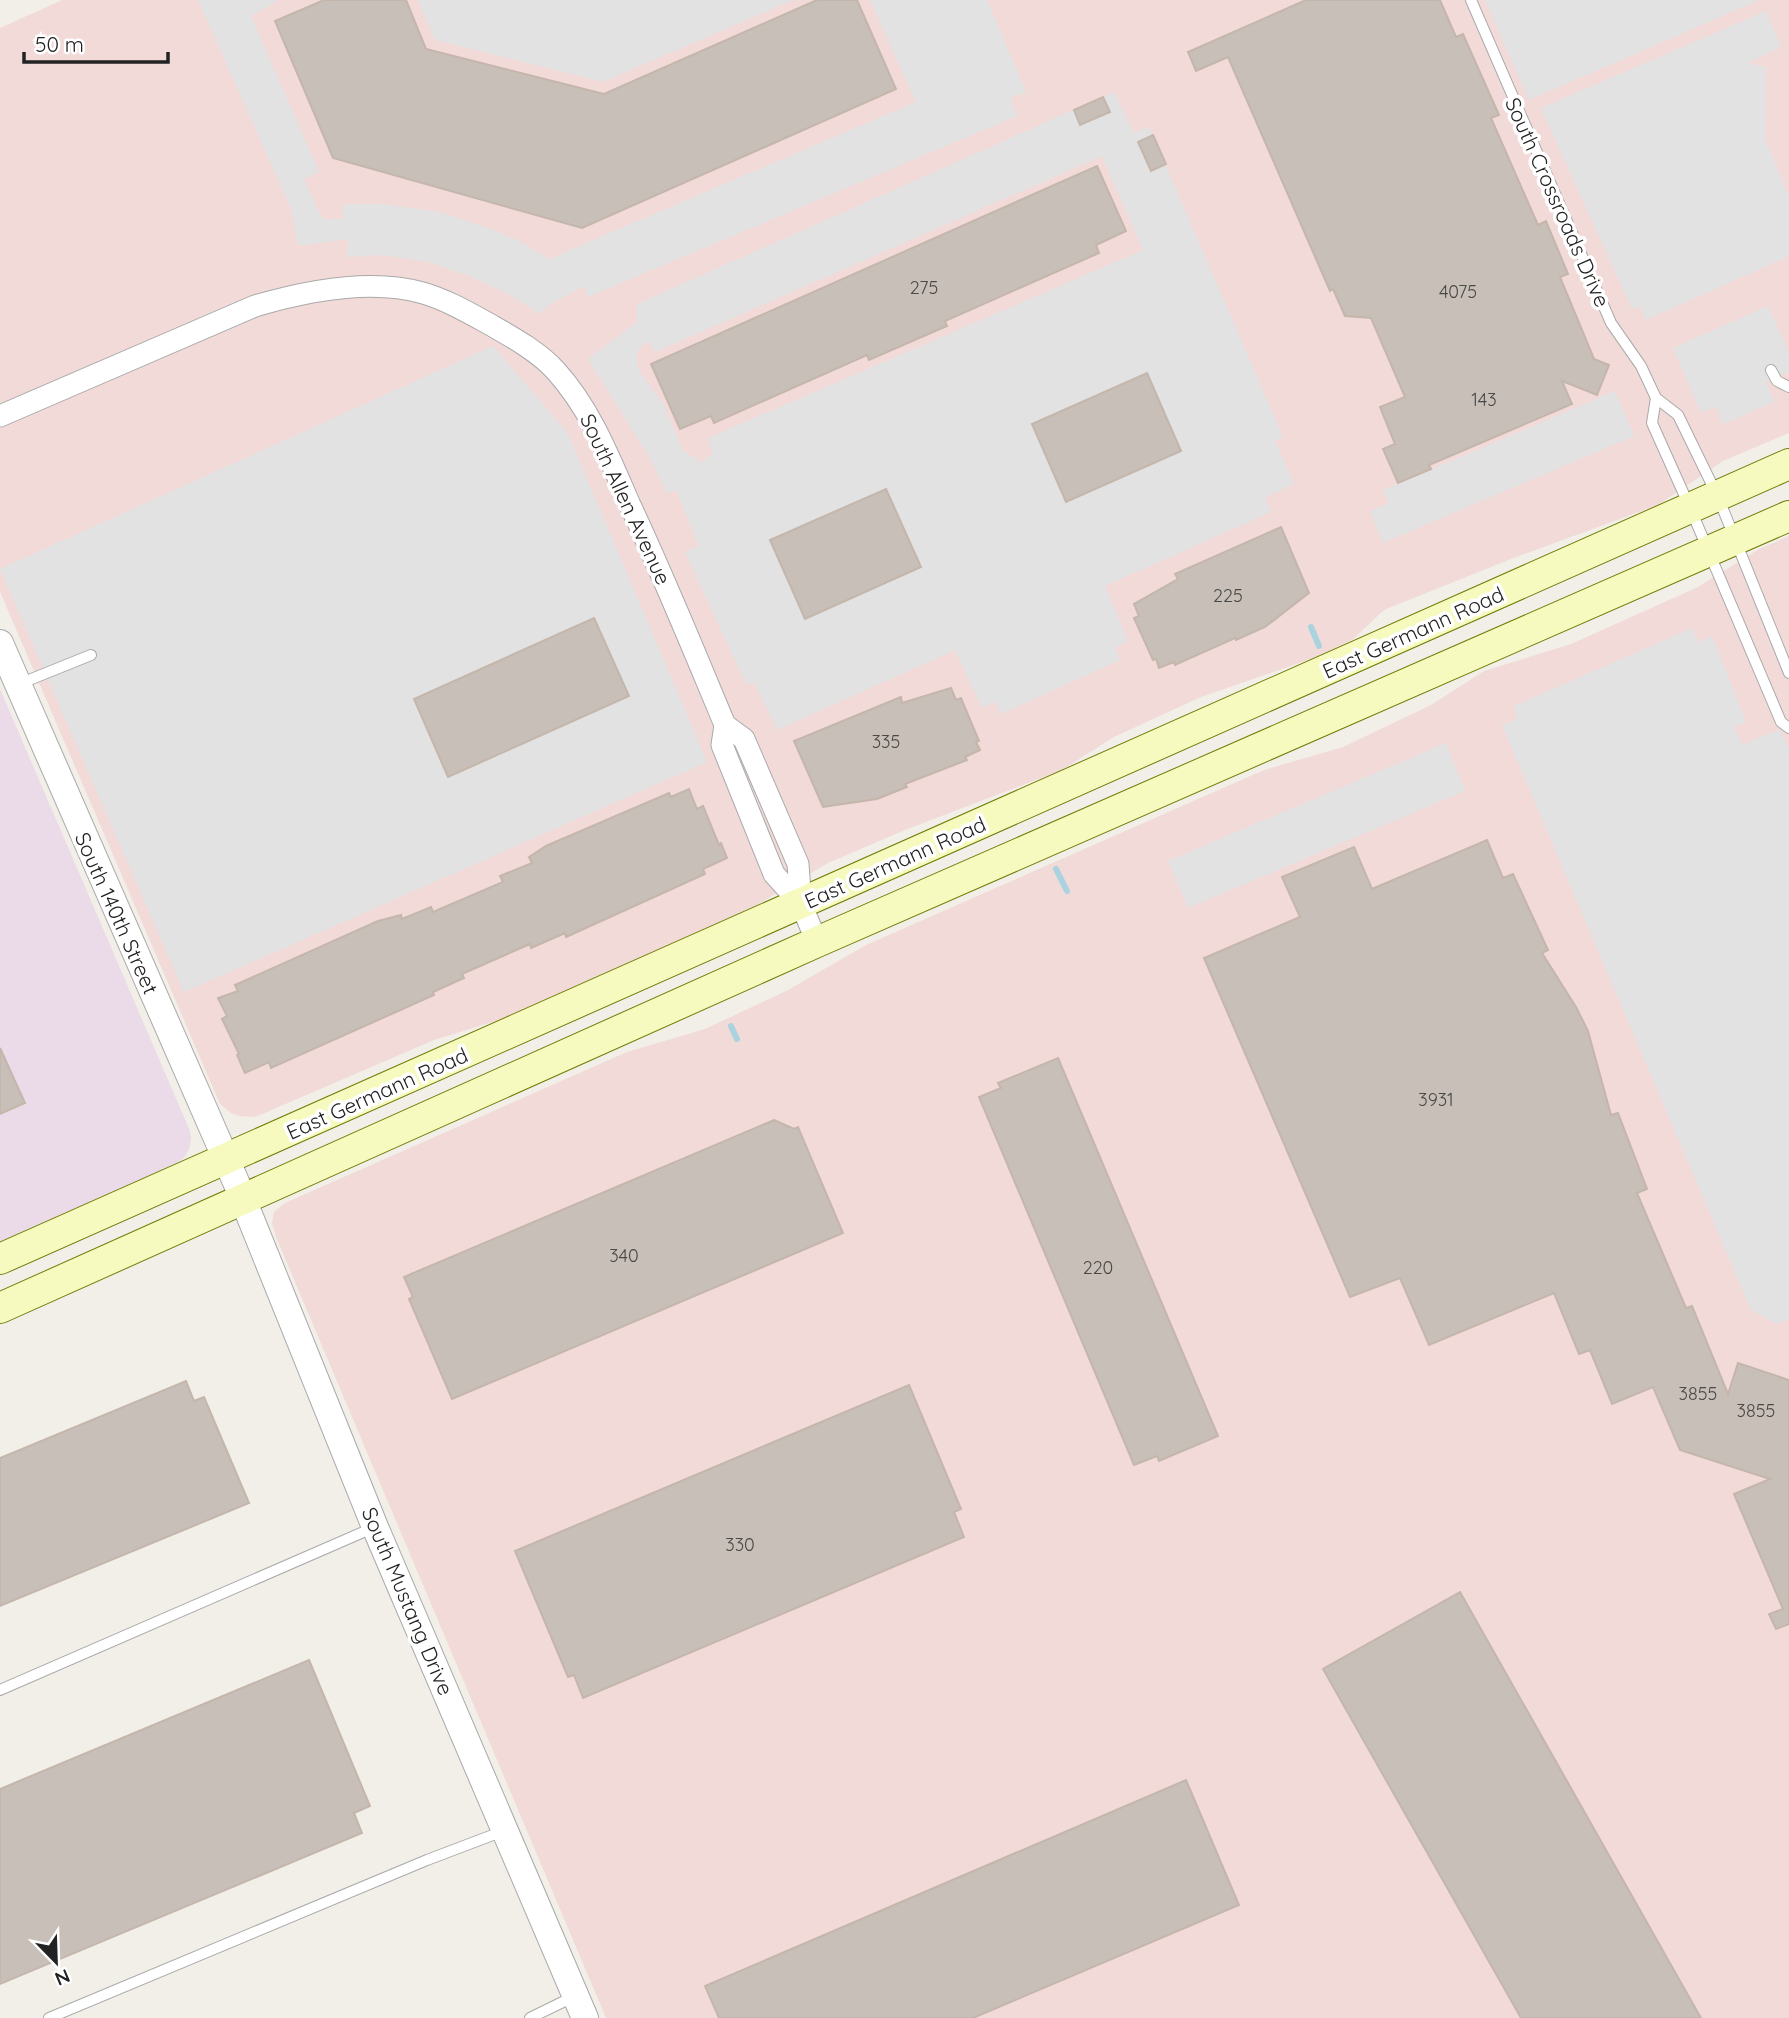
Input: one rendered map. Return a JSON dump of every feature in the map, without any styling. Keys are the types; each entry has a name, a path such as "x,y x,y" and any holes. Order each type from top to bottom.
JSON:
{"main road":[{"name":"East Germann Road","path":"0,1308 235,1181 801,904 1789,464"},
{"name":"East Germann Road","path":"0,1259 235,1181 817,942 1789,516"}],"street":[{"name":"South Allen Avenue","path":"0,416 255,306 288,296 344,288 381,287 422,293 464,310 508,334 553,368 587,413 647,540 725,725 722,745 774,874 801,904 817,942"},
{"name":"South 140th Street","path":"0,643 235,1181"},
{"name":"South Mustang Drive","path":"235,1181 375,1527 580,2007"}],"lane":[{"name":"South Crossroads Drive","path":"1471,0 1611,323 1641,366 1656,398 1678,415 1704,504 1709,552 1780,722 1789,728"},
{"path":"1771,370 1777,381 1789,387"},
{"name":"South Crossroads Drive","path":"1656,398 1652,423 1704,504 1736,540 1789,673"},
{"path":"18,685 91,655"},
{"path":"0,1690 375,1527"},
{"path":"49,2018 427,1860 506,1830"},
{"path":"530,2018 580,2007"}],"shaded area":[{"path":"62,0 1789,0 1789,433 1723,461 1658,505 1511,559 1384,610 1352,640 1311,659 1201,697 1114,737 1062,770 905,830 828,863 755,906 496,1021 434,1040 260,1115 239,1116 220,1104 0,592 0,28"},
{"path":"198,0 279,0 251,16 319,172 304,179 324,219 342,219 344,204 382,204 440,212 494,230 549,259 916,102 870,0 987,0 1026,92 1010,98 1017,116 588,297 584,286 548,306 540,314 510,295 469,276 428,262 383,255 347,257 348,239 298,246 292,211"},
{"path":"418,0 793,0 603,82 435,40"},
{"path":"1485,0 1759,0 1529,100"},
{"path":"1766,11 1781,47 1748,63 1766,67 1765,139 1789,197 1789,256 1646,320 1640,306 1632,309 1541,108"},
{"path":"1114,92 1134,133 1149,127 1283,437 1275,441 1294,484 1265,497 1271,512 1105,586 1128,641 1115,648 1120,660 1001,714 995,702 982,708 955,650 777,730 754,682 746,684 685,552 699,546 676,490 667,494 651,460 588,359 637,322 637,304","holes":["1102,156 1143,250 708,438 713,454 700,463 697,458 682,449 664,405 640,373 636,360 644,343 648,342 655,352"]},
{"path":"1768,306 1789,354 1789,372 1766,382 1774,402 1723,424 1716,407 1701,413 1673,348"},
{"path":"493,346 567,432 707,762 184,992 0,569"},
{"path":"1615,391 1634,436 1383,543 1370,511 1389,503 1383,490"},
{"path":"1789,536 1789,2018 606,2018 276,1237 272,1223 274,1212 285,1203 627,1052 705,1029 788,990 866,945 1264,770 1343,747 1431,705 1484,671 1571,644 1698,587 1759,549"},
{"path":"1692,628 1698,642 1712,636 1746,722 1734,727 1742,745 1780,729 1789,750 1789,1319 1776,1324 1751,1310 1502,725 1518,718 1514,706"},
{"path":"0,689 190,1131 191,1139 184,1158 175,1164 0,1242"},
{"path":"1446,743 1465,791 1188,908 1168,861"}],"building":[{"path":"324,0 406,0 426,49 604,94 817,0 857,0 896,89 582,228 333,158 275,21"},
{"path":"1306,0 1440,0 1456,37 1463,34 1499,115 1491,118 1538,225 1546,221 1568,274 1560,277 1594,359 1609,365 1597,395 1562,381 1572,404 1429,465 1431,469 1398,483 1383,449 1395,444 1380,407 1405,397 1371,318 1345,316 1333,289 1330,291 1228,57 1196,71 1188,52"},
{"path":"1103,97 1110,112 1080,125 1074,110"},
{"path":"1153,135 1166,164 1151,171 1138,142"},
{"path":"1097,166 1126,231 1096,245 1099,253 945,321 947,326 869,360 867,355 714,423 711,416 680,429 651,364"},
{"path":"1147,373 1181,451 1066,502 1032,424"},
{"path":"886,489 921,567 805,619 770,540"},
{"path":"1281,527 1309,593 1265,627 1175,665 1174,662 1159,668 1134,618 1139,616 1134,604 1178,579 1175,574"},
{"path":"594,618 629,696 448,777 414,699"},
{"path":"951,688 956,700 961,698 979,741 976,742 980,750 965,757 967,760 905,784 907,787 877,799 823,807 794,741 901,697 902,703"},
{"path":"689,789 697,809 703,806 727,858 703,869 705,874 566,937 565,933 531,948 530,944 462,974 464,978 433,992 434,995 271,1068 269,1062 245,1073 222,1019 227,1016 218,998 238,991 235,985 378,921 401,915 402,919 431,907 433,912 503,882 500,876 532,863 529,857 546,846 669,793 671,797"},
{"path":"1487,840 1503,878 1513,874 1548,950 1542,953 1588,1031 1611,1115 1618,1113 1647,1189 1637,1193 1686,1308 1692,1306 1728,1394 1738,1363 1789,1380 1789,1624 1776,1629 1769,1614 1783,1609 1734,1494 1770,1479 1680,1450 1653,1387 1612,1404 1590,1350 1579,1354 1554,1293 1429,1345 1400,1278 1350,1297 1204,958 1300,917 1282,877 1354,847 1372,889"},
{"path":"0,1048 25,1103 0,1114"},
{"path":"1058,1058 1218,1436 1159,1461 1157,1456 1134,1465 979,1097 1001,1088 998,1083"},
{"path":"774,1120 794,1129 798,1127 843,1233 452,1399 409,1299 413,1297 404,1277"},
{"path":"186,1381 194,1401 204,1397 249,1503 0,1606 0,1458"},
{"path":"909,1385 961,1509 954,1512 964,1537 583,1698 574,1675 568,1677 515,1551"},
{"path":"1460,1592 1701,2018 1521,2018 1323,1669"},
{"path":"309,1660 370,1806 354,1813 362,1833 0,1984 0,1789"},
{"path":"1186,1780 1239,1905 973,2018 719,2018 705,1986"}],"waterway":[{"path":"1311,627 1319,646"},
{"path":"1056,869 1067,891"},
{"path":"731,1026 737,1039"}]}
